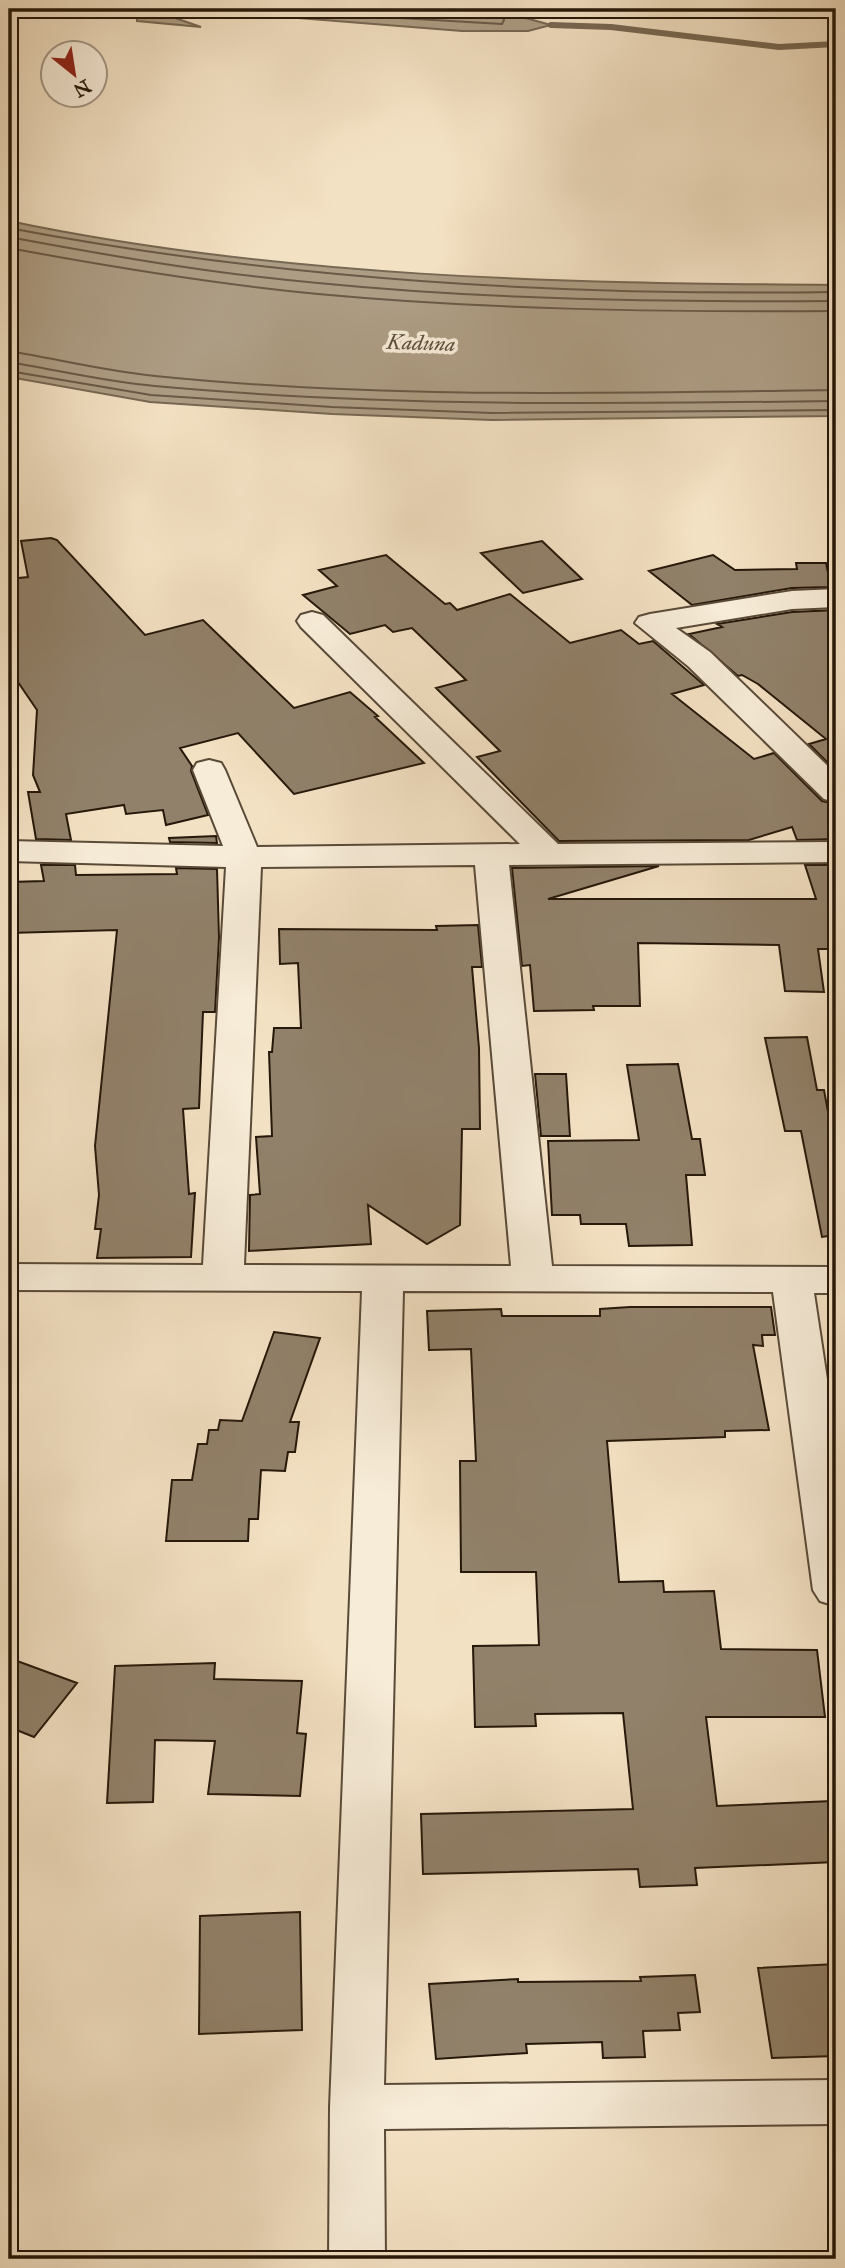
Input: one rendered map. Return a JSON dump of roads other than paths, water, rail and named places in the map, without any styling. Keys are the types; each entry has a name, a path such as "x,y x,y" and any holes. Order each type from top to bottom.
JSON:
{"street":[{"path":"836,598 792,600 650,623 699,659 836,792"},
{"path":"312,621 549,854"},
{"path":"209,770 244,857 223,1278"},
{"path":"9,851 244,857 836,852"},
{"path":"491,857 533,1279"},
{"path":"9,1277 836,1280"},
{"path":"357,2259 357,2107 383,1278"},
{"path":"792,1280 836,1590"},
{"path":"357,2107 836,2102"}],"water":[{"path":"132,9 493,9 551,25 528,31 462,31 196,10 158,12 201,27 137,21 137,12"},
{"name":"Kaduna","path":"9,221 214,255 421,274 628,282 836,285 836,416 492,420 332,414 150,402 9,377"}],"waterway":[{"path":"551,25 611,27 779,47 836,44"}]}
